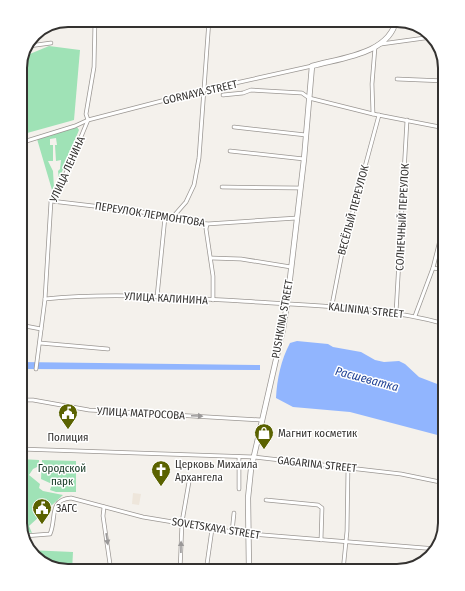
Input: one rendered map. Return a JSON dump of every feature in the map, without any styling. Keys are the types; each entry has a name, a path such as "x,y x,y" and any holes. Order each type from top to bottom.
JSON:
{"main road":[{"path":"312,66 375,48 382,44 392,32 394,27"},
{"name":"PUSHKINA STREET","path":"249,564 248,498 251,469 283,329 287,304 304,159 312,66"}],"street":[{"name":"УЛИЦА ЛЕНИНА","path":"36,370 45,299 51,201 66,173 88,120 86,114 94,67 95,27"},
{"path":"172,218 186,202 194,185 199,158 208,27"},
{"path":"382,44 425,38"},
{"path":"34,45 51,43"},
{"path":"373,114 372,84 375,48"},
{"name":"GORNAYA STREET","path":"27,141 75,126 88,120 204,90 312,66"},
{"path":"249,80 251,90"},
{"path":"397,80 438,81"},
{"path":"230,85 233,94"},
{"path":"223,95 243,93 251,90 302,93 309,98 373,114 438,127"},
{"name":"ВЕСЁЛЫЙ ПЕРЕУЛОК","path":"332,305 343,248 379,115"},
{"name":"СОЛНЕЧНЫЙ ПЕРЕУЛОК","path":"396,313 407,120"},
{"path":"234,127 306,136"},
{"path":"230,151 304,159"},
{"path":"222,187 300,188"},
{"name":"ПЕРЕУЛОК ЛЕРМОНТОВА","path":"51,201 136,211 207,224 297,218"},
{"path":"157,297 165,217"},
{"path":"207,224 206,229 213,300"},
{"path":"415,316 433,268 438,248"},
{"path":"210,258 241,259 291,267"},
{"path":"433,268 438,269"},
{"name":"УЛИЦА КАЛИНИНА","path":"45,299 98,294 287,304"},
{"name":"KALININA STREET","path":"287,304 332,305 415,316 438,322"},
{"path":"27,326 41,329"},
{"path":"40,343 108,349"},
{"name":"УЛИЦА МАТРОСОВА","path":"27,401 33,400 88,410 261,420"},
{"name":"GAGARINA STREET","path":"27,449 254,457 402,474 438,482"},
{"path":"239,457 239,489"},
{"path":"344,564 346,542 348,467"},
{"path":"180,564 182,522 190,476"},
{"name":"SOVETSKAYA STREET","path":"29,536 50,534 53,527 56,506 63,499 79,499 143,517 182,522 232,532 429,548"},
{"path":"266,500 318,505 322,508 323,517 321,540"},
{"path":"104,507 103,516 110,564"},
{"path":"232,532 234,512"},
{"path":"207,564 212,529"}],"shaded area":[{"path":"133,493 141,494 139,505 132,504"}],"green space":[{"path":"49,46 80,50 74,120 27,133 27,65 29,54"},
{"path":"77,127 79,130 59,179 58,171 60,169 61,160 56,161 56,138 50,139 50,145 53,145 53,161 48,161 53,171 54,188 52,190 37,139"},
{"name":"Городской парк","path":"27,459 39,460 39,466 33,469 29,475 40,484 39,488 43,491 63,495 29,526 32,533 28,532 28,533"},
{"name":"Городской парк","path":"42,460 76,461 76,492 56,492 50,490 52,484 41,479"},
{"path":"37,550 73,552 72,564 63,564 52,561"}],"water":[{"name":"Расшеватка","path":"297,341 328,344 333,347 361,352 375,360 384,362 399,361 405,364 419,377 438,384 438,435 350,412 293,407 276,398 278,377 284,356 290,343"},
{"path":"27,362 260,365 260,370 27,369"}],"place":[{"name":"Полиция","path":"68,430"},
{"name":"Магнит косметик","path":"264,450"},
{"name":"Церковь Михаила Архангела","path":"161,487"},
{"name":"ЗАГС","path":"42,525"}]}
